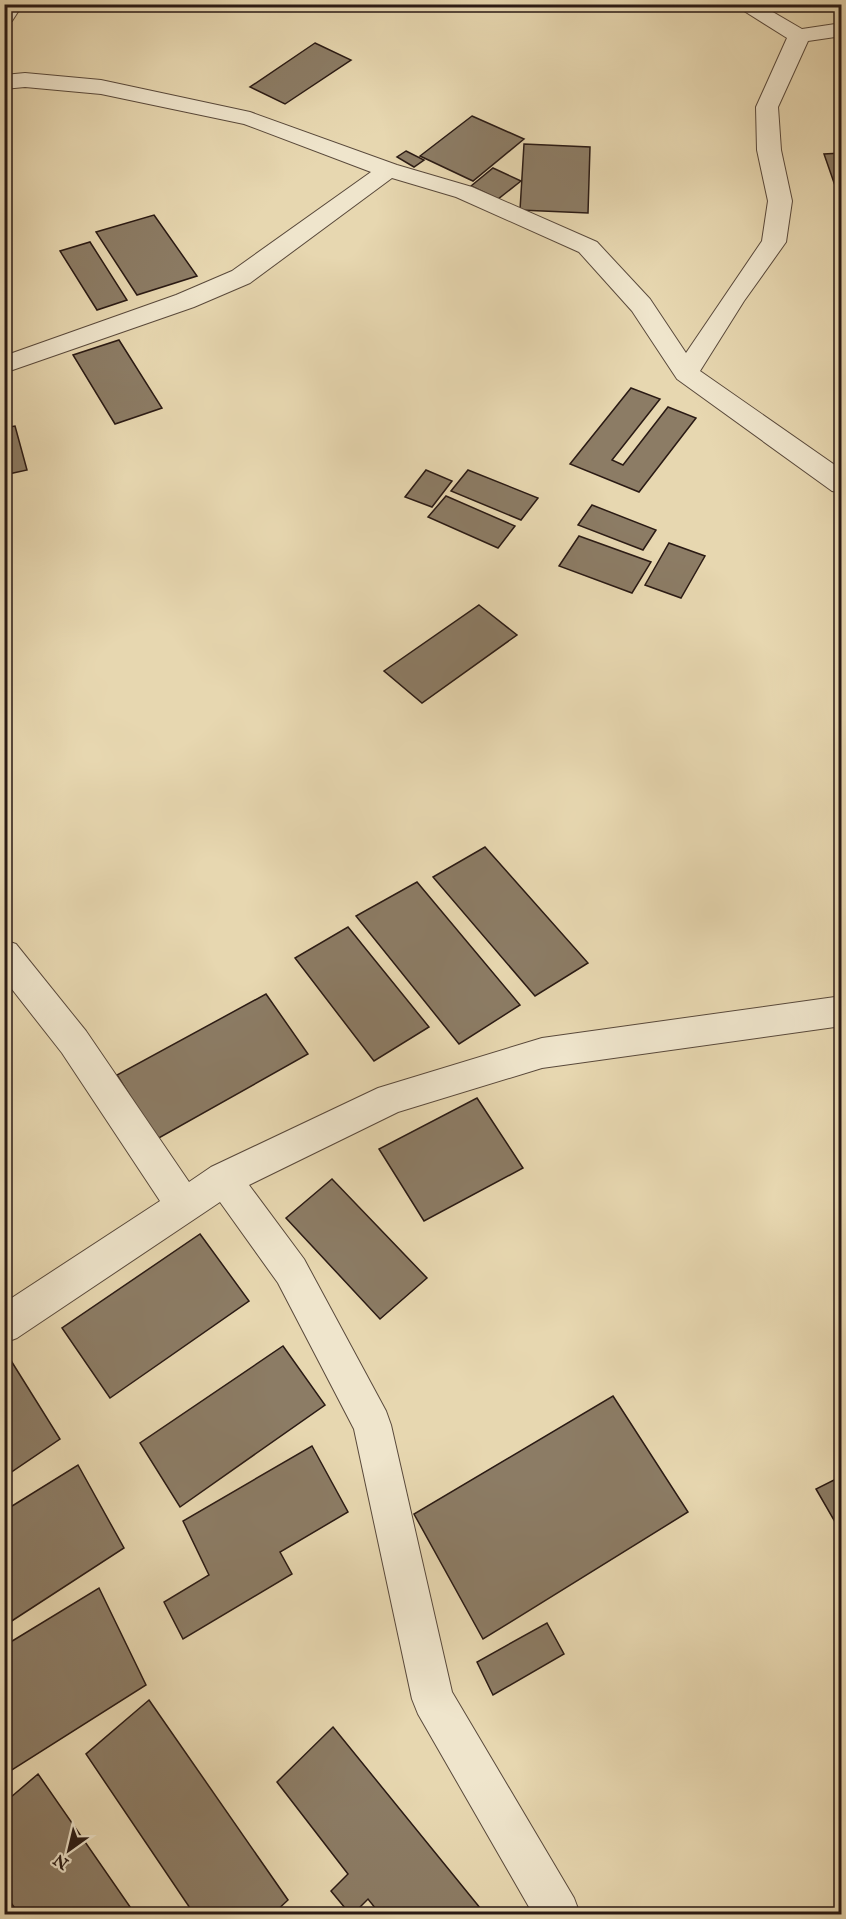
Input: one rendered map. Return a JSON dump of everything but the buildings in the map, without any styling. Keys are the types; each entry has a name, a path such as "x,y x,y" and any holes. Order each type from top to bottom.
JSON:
{"street":[{"path":"4,16 13,4"},
{"path":"743,4 799,36 842,30"},
{"path":"686,373 735,296 774,242 780,201 770,150 767,107 799,36"},
{"path":"4,81 25,80 101,87 250,119 389,170 464,192 588,246 641,305 686,373 842,484"},
{"path":"4,365 185,301 241,277 389,170"},
{"path":"4,954 74,1042 184,1206"},
{"path":"4,1325 225,1179 390,1099 542,1053 842,1011"},
{"path":"225,1179 291,1271 372,1425 390,1519 434,1699 558,1914"}]}
